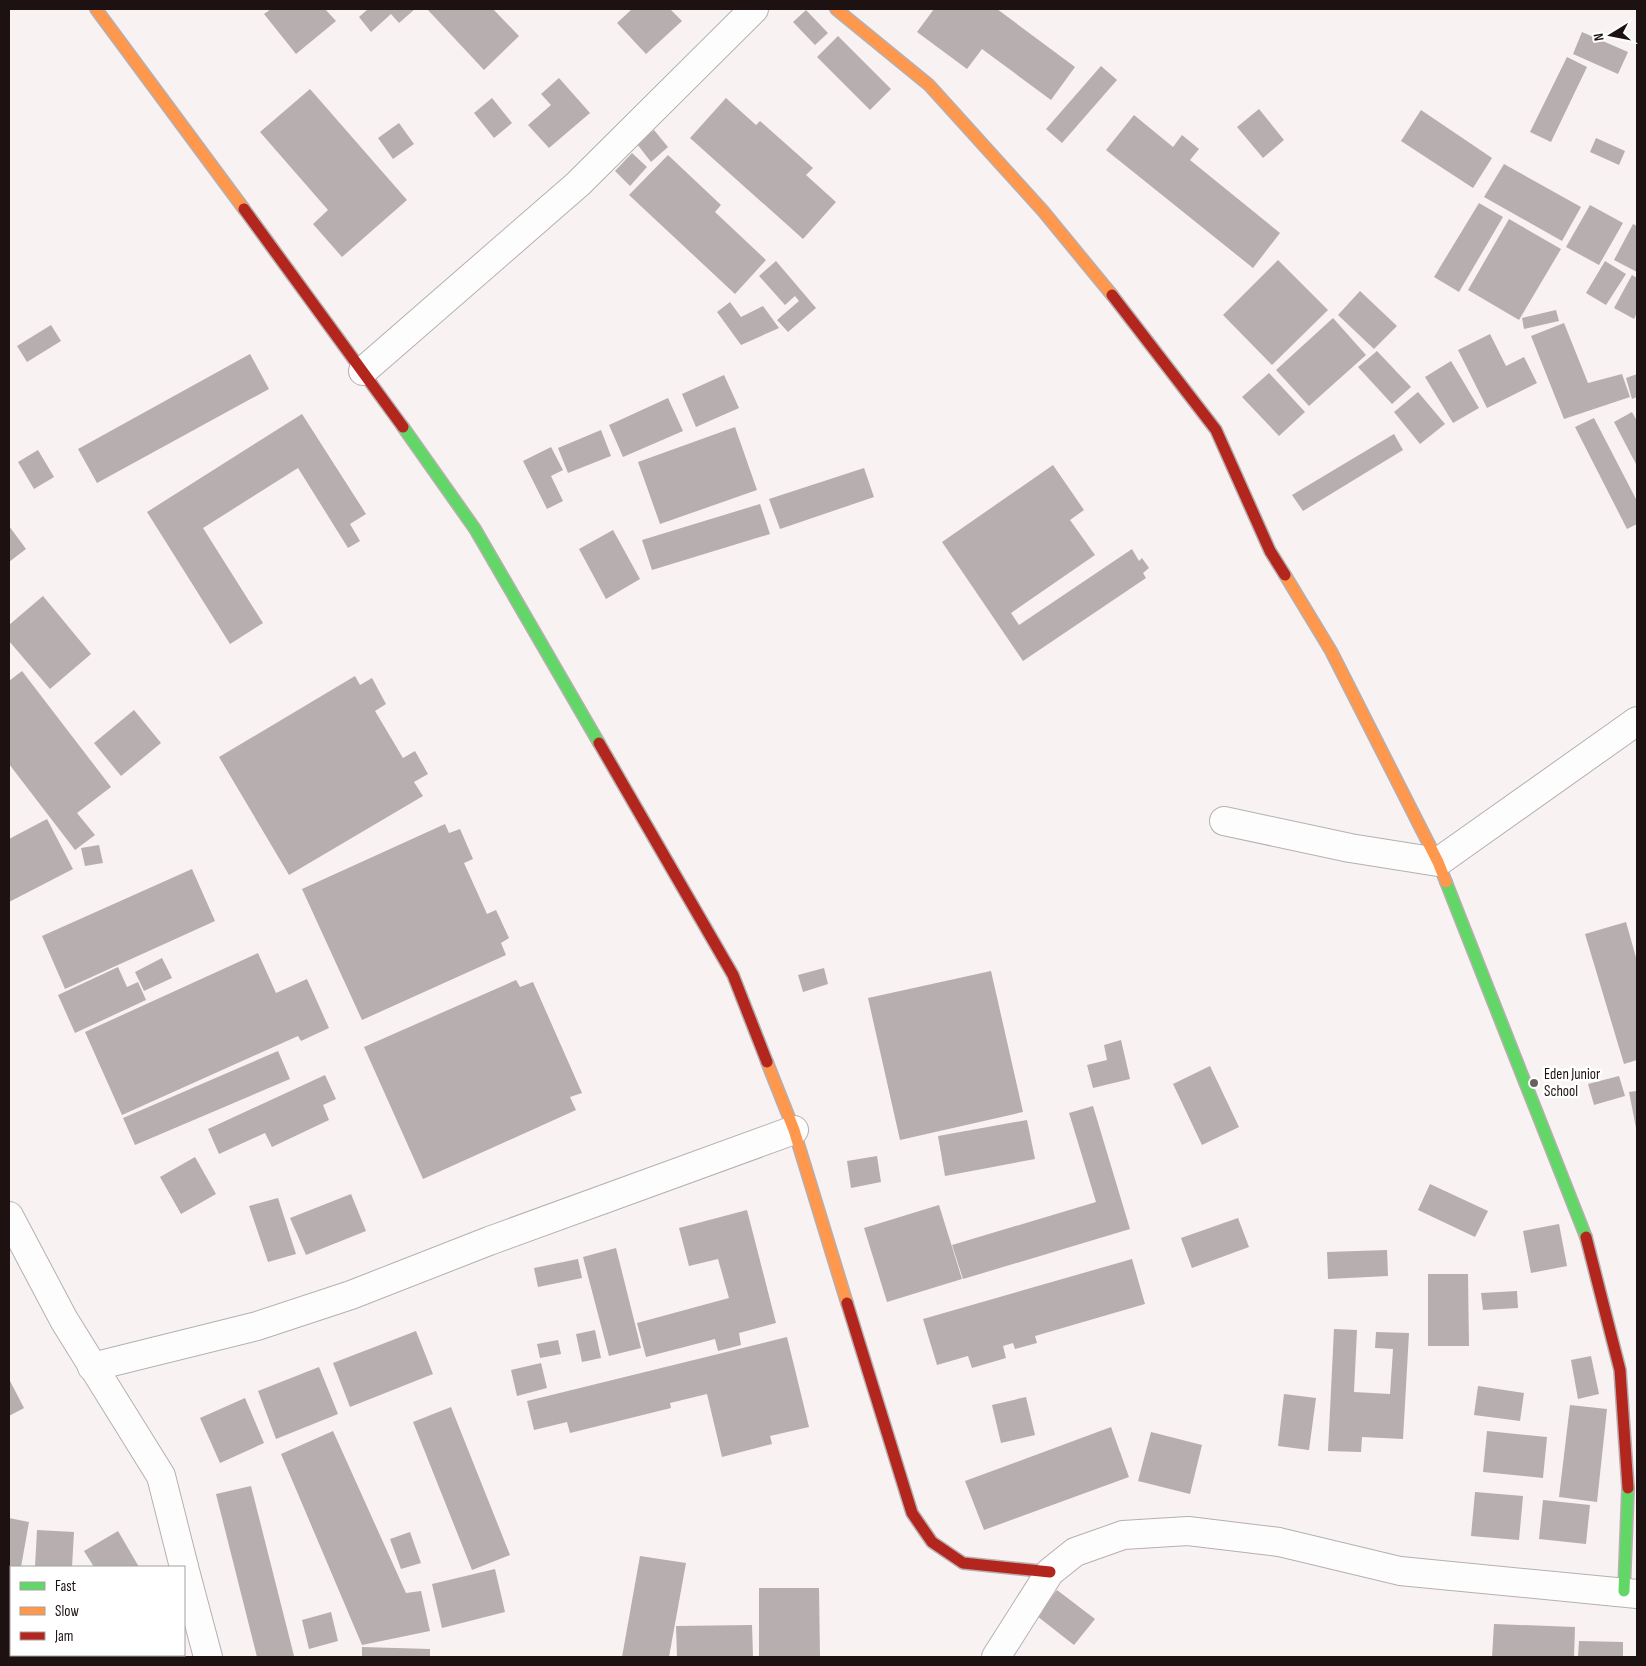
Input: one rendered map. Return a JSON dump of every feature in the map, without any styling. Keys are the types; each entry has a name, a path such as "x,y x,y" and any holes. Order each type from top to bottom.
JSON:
{"street":[{"path":"96,9 363,371 475,529 733,975 794,1130 912,1513 932,1542 963,1563 1050,1572"},
{"path":"363,371 578,184 754,9"},
{"path":"836,9 929,85 996,159 1116,298 1216,430 1270,551 1331,651 1438,862 1584,1231 1620,1370 1629,1495 1630,1592 1400,1571 1279,1542 1188,1531 1123,1535 1075,1552 1050,1572 996,1657"},
{"path":"1224,821 1350,848 1438,862 1637,721"},
{"path":"92,1367 257,1326 342,1298 489,1241 794,1130"},
{"path":"9,1216 92,1367 161,1476 184,1566"},
{"path":"185,1571 208,1657"}],"building":[{"path":"271,9 325,9 336,21 296,54 264,14"},
{"path":"368,9 415,9 399,23 391,14 371,32 359,17"},
{"path":"427,9 493,9 519,36 484,70"},
{"path":"632,9 670,9 682,21 646,54 617,23"},
{"path":"934,9 997,9 1075,67 1051,100 982,49 967,69 917,32"},
{"path":"806,10 828,33 815,45 793,22"},
{"path":"1582,32 1628,52 1618,74 1573,54"},
{"path":"838,36 891,89 870,110 817,57"},
{"path":"1567,57 1587,67 1551,142 1530,132"},
{"path":"1101,66 1117,80 1062,143 1046,129"},
{"path":"559,78 590,113 549,148 528,125 551,105 541,94"},
{"path":"310,89 407,200 342,257 313,224 328,210 260,132"},
{"path":"492,98 512,123 494,138 474,113"},
{"path":"726,98 756,125 760,121 813,168 806,175 836,202 803,239 690,138"},
{"path":"1259,109 1284,140 1263,158 1237,127"},
{"path":"1421,110 1492,158 1473,188 1401,141"},
{"path":"1134,115 1173,147 1182,135 1199,149 1190,160 1280,233 1253,268 1106,150"},
{"path":"399,123 414,144 393,159 378,138"},
{"path":"654,130 668,147 651,162 637,144"},
{"path":"1596,138 1625,151 1619,165 1590,152"},
{"path":"632,153 647,167 630,186 615,171"},
{"path":"668,155 721,205 715,212 766,260 735,294 629,195"},
{"path":"1504,164 1581,207 1562,241 1484,197"},
{"path":"1479,203 1503,217 1459,292 1434,277"},
{"path":"1590,205 1623,223 1599,265 1566,247"},
{"path":"1509,219 1561,249 1519,320 1468,290"},
{"path":"1633,224 1637,226 1637,272 1614,260"},
{"path":"1278,260 1328,310 1272,365 1223,315"},
{"path":"776,261 816,308 788,332 777,320 799,301 795,296 785,305 759,276"},
{"path":"1605,261 1626,274 1606,305 1586,293"},
{"path":"1632,275 1637,278 1637,313 1634,319 1614,308"},
{"path":"1360,291 1397,326 1374,349 1338,315"},
{"path":"730,302 741,317 763,306 779,328 741,345 717,312"},
{"path":"1556,310 1559,321 1524,329 1522,318"},
{"path":"1333,318 1366,355 1309,406 1276,370"},
{"path":"1564,323 1588,383 1622,374 1630,397 1564,419 1531,336"},
{"path":"51,325 61,341 27,362 17,346"},
{"path":"1490,334 1506,366 1524,357 1537,383 1487,408 1458,350"},
{"path":"1377,351 1411,387 1392,404 1358,367"},
{"path":"250,354 269,389 97,483 78,449"},
{"path":"1451,361 1479,408 1453,423 1425,377"},
{"path":"1269,373 1305,412 1279,436 1242,397"},
{"path":"1637,374 1637,397 1632,399 1626,378"},
{"path":"724,375 739,408 696,427 682,394"},
{"path":"1418,392 1445,424 1420,444 1394,412"},
{"path":"668,398 683,431 623,457 609,425"},
{"path":"1632,412 1637,421 1637,466 1614,422"},
{"path":"302,414 366,514 350,524 360,541 348,548 298,468 203,528 263,623 230,644 147,512"},
{"path":"1594,418 1637,501 1637,524 1627,529 1575,427"},
{"path":"735,427 757,490 660,524 638,462"},
{"path":"601,430 611,456 568,473 558,448"},
{"path":"1394,434 1403,450 1303,511 1292,495"},
{"path":"551,447 563,470 551,476 563,501 547,509 523,461"},
{"path":"38,450 54,477 34,489 18,462"},
{"path":"1053,465 1084,510 1070,520 1095,555 1011,613 1019,625 1132,549 1139,561 1142,558 1149,568 1143,573 1146,578 1023,661 942,542"},
{"path":"864,468 874,497 780,529 769,499"},
{"path":"760,504 770,534 652,570 642,540"},
{"path":"9,526 26,549 9,562"},
{"path":"613,530 640,579 606,599 579,549"},
{"path":"43,596 91,654 50,689 9,641 9,625"},
{"path":"22,671 111,787 77,813 95,835 75,850 9,764 9,681"},
{"path":"355,676 360,685 372,678 386,704 375,711 403,758 415,751 428,774 414,782 423,796 289,875 219,757"},
{"path":"134,710 161,743 121,776 94,743"},
{"path":"47,819 73,869 9,902 9,839"},
{"path":"445,824 449,833 460,829 473,859 464,863 487,914 496,910 509,938 501,943 506,955 362,1020 302,889"},
{"path":"99,845 103,863 85,866 81,848"},
{"path":"192,869 215,921 65,989 42,936"},
{"path":"1626,922 1637,961 1637,1060 1624,1064 1585,934"},
{"path":"258,953 276,993 307,979 329,1028 301,1041 298,1036 122,1115 85,1032"},
{"path":"162,958 172,978 144,991 135,972"},
{"path":"118,967 127,987 138,982 146,1000 75,1033 58,995"},
{"path":"824,968 828,984 803,992 798,975"},
{"path":"991,971 1023,1112 900,1140 868,998"},
{"path":"516,980 520,987 533,982 582,1093 570,1097 576,1110 423,1179 364,1047"},
{"path":"1121,1040 1130,1079 1093,1088 1087,1065 1107,1060 1104,1045"},
{"path":"278,1051 290,1079 135,1145 123,1118"},
{"path":"1210,1066 1239,1127 1202,1145 1173,1084"},
{"path":"325,1075 336,1099 323,1105 329,1120 272,1147 265,1133 219,1154 208,1129"},
{"path":"1619,1076 1625,1096 1594,1105 1588,1084"},
{"path":"1637,1091 1637,1128 1636,1128 1629,1092"},
{"path":"1093,1106 1130,1229 963,1279 952,1245 1096,1202 1069,1113"},
{"path":"1027,1120 1035,1159 945,1176 938,1136"},
{"path":"877,1156 881,1182 851,1188 847,1161"},
{"path":"195,1157 216,1194 181,1214 160,1177"},
{"path":"1430,1184 1488,1211 1475,1237 1418,1210"},
{"path":"351,1194 366,1231 306,1255 290,1218"},
{"path":"278,1198 296,1254 268,1262 249,1206"},
{"path":"939,1205 962,1279 887,1302 864,1228"},
{"path":"747,1210 776,1323 739,1333 741,1345 718,1351 715,1339 646,1357 637,1323 729,1298 718,1259 689,1266 679,1228"},
{"path":"1238,1218 1249,1247 1192,1268 1181,1238"},
{"path":"1559,1224 1567,1266 1531,1273 1523,1231"},
{"path":"616,1248 641,1348 609,1356 583,1257"},
{"path":"1387,1250 1388,1276 1328,1279 1327,1252"},
{"path":"578,1259 582,1278 538,1287 534,1268"},
{"path":"1132,1259 1145,1304 1035,1336 1037,1343 1015,1349 1013,1343 1003,1346 1006,1358 972,1368 968,1356 937,1365 923,1319"},
{"path":"1428,1274 1468,1274 1469,1346 1428,1346"},
{"path":"1517,1291 1518,1308 1483,1310 1481,1293"},
{"path":"1334,1329 1357,1330 1354,1392 1390,1394 1393,1349 1375,1348 1376,1332 1409,1333 1403,1439 1362,1437 1361,1452 1328,1451"},
{"path":"595,1330 601,1358 582,1362 576,1334"},
{"path":"416,1331 433,1374 350,1407 333,1363"},
{"path":"787,1337 809,1427 770,1436 772,1444 722,1457 707,1394 670,1403 671,1408 570,1433 567,1422 534,1430 527,1401"},
{"path":"558,1340 561,1354 540,1358 537,1344"},
{"path":"1591,1356 1599,1394 1578,1399 1571,1360"},
{"path":"541,1363 547,1388 517,1396 511,1370"},
{"path":"319,1367 338,1414 276,1439 258,1391"},
{"path":"9,1379 24,1408 9,1416"},
{"path":"1478,1386 1524,1393 1520,1421 1474,1415"},
{"path":"1284,1394 1316,1398 1309,1450 1278,1446"},
{"path":"1026,1397 1035,1435 1001,1443 992,1405"},
{"path":"245,1398 264,1443 220,1463 200,1418"},
{"path":"1570,1405 1607,1409 1597,1502 1559,1497"},
{"path":"451,1407 510,1555 472,1570 413,1422"},
{"path":"1111,1427 1129,1477 984,1530 965,1481"},
{"path":"333,1431 406,1593 421,1591 430,1631 362,1645 281,1454"},
{"path":"1487,1431 1547,1437 1543,1478 1483,1472"},
{"path":"1151,1432 1202,1445 1190,1494 1138,1481"},
{"path":"251,1486 294,1656 257,1657 216,1494"},
{"path":"1475,1492 1523,1496 1519,1540 1471,1536"},
{"path":"1543,1500 1590,1505 1586,1544 1539,1539"},
{"path":"9,1518 29,1522 21,1566 9,1567"},
{"path":"37,1530 74,1532 72,1566 35,1566"},
{"path":"118,1531 138,1566 93,1566 84,1551"},
{"path":"410,1532 421,1563 401,1569 390,1539"},
{"path":"640,1556 686,1563 669,1657 622,1657"},
{"path":"495,1569 505,1612 442,1628 432,1584"},
{"path":"759,1588 819,1588 820,1657 759,1657"},
{"path":"1057,1590 1095,1619 1074,1645 1037,1616"},
{"path":"331,1612 338,1641 309,1649 302,1620"},
{"path":"1494,1624 1575,1627 1574,1657 1492,1657"},
{"path":"752,1625 753,1657 677,1657 676,1626"},
{"path":"1579,1641 1623,1642 1623,1657 1578,1657"},
{"path":"362,1647 430,1649 430,1657 362,1657"},
{"path":"50,1656 88,1656 88,1657"},
{"path":"174,1656 174,1657 103,1657"}],"traffic: fast":[{"path":"403,427 475,529 599,743"},
{"path":"1446,882 1586,1237"},
{"path":"1624,1591 1628,1488"}],"traffic: slow":[{"path":"96,9 244,209"},
{"path":"836,9 929,85 1043,211 1112,295"},
{"path":"1285,575 1331,651 1438,862 1446,882"},
{"path":"767,1062 794,1130 847,1303"}],"traffic: jam":[{"path":"244,209 403,427"},
{"path":"1112,295 1216,430 1270,551 1285,575"},
{"path":"599,743 733,975 767,1062"},
{"path":"1586,1237 1620,1370 1628,1488"},
{"path":"847,1303 912,1513 932,1542 963,1563 1050,1572"}],"place":[{"name":"Eden Junior School","path":"1534,1083"}]}
